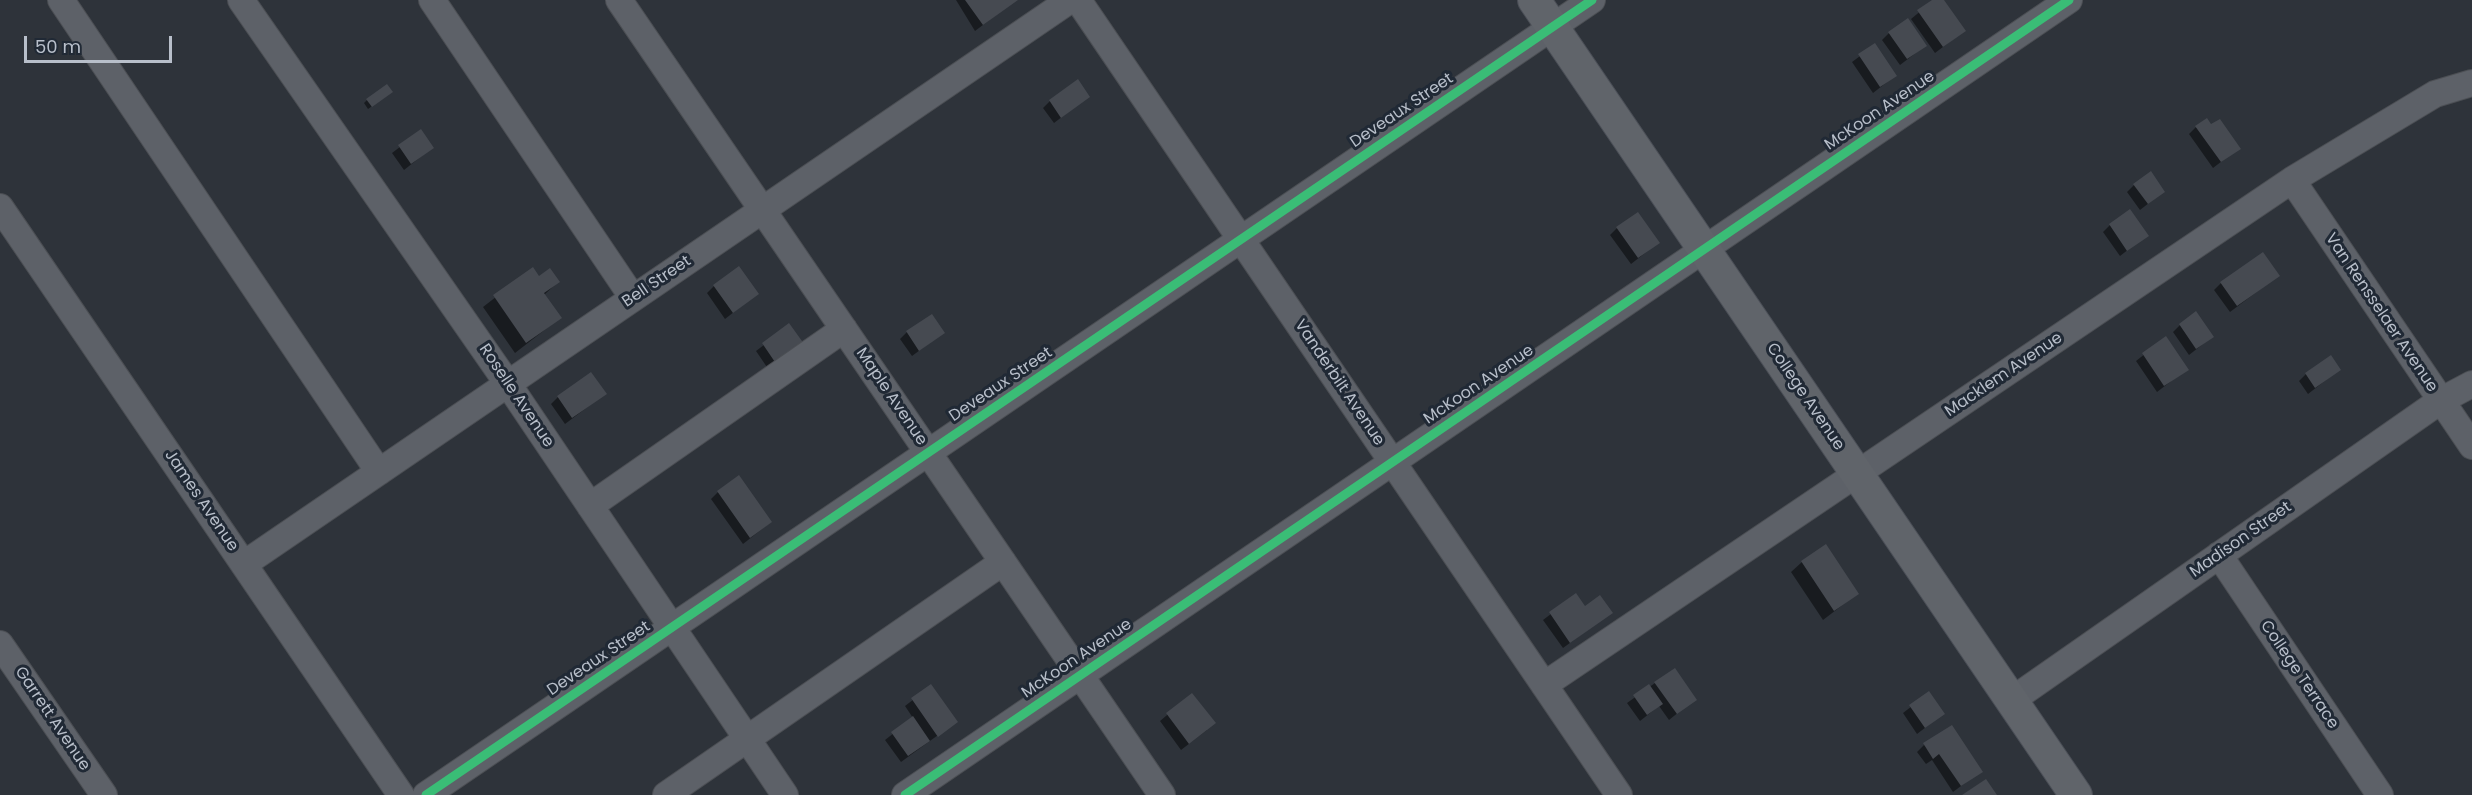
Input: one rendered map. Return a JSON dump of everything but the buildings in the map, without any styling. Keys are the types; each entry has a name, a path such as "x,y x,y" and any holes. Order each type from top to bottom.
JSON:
{"main road":[{"name":"College Avenue","path":"1534,0 2076,795"}],"street":[{"path":"61,0 379,472"},
{"name":"Roselle Avenue","path":"241,0 508,384 785,795"},
{"path":"432,0 633,298"},
{"name":"Maple Avenue","path":"620,0 1162,795"},
{"name":"Bell Street","path":"244,564 1070,0"},
{"name":"Vanderbilt Avenue","path":"1078,0 1619,795"},
{"name":"Deveaux Street","path":"426,795 1592,0"},
{"name":"McKoon Avenue","path":"905,795 932,788 1081,675 2068,0"},
{"name":"Macklem Avenue","path":"1545,685 2292,180 2435,94 2472,83"},
{"name":"Van Rensselaer Avenue","path":"2292,180 2472,446"},
{"name":"James Avenue","path":"0,207 401,795"},
{"path":"590,506 844,328"},
{"name":"Madison Street","path":"2012,700 2440,401 2472,384"},
{"name":"College Terrace","path":"2219,555 2380,795"},
{"path":"666,795 1003,562"},
{"name":"Garrett Avenue","path":"0,644 104,795"}],"cycle path":[{"path":"426,795 1592,0"},
{"path":"905,795 2069,0"}]}
